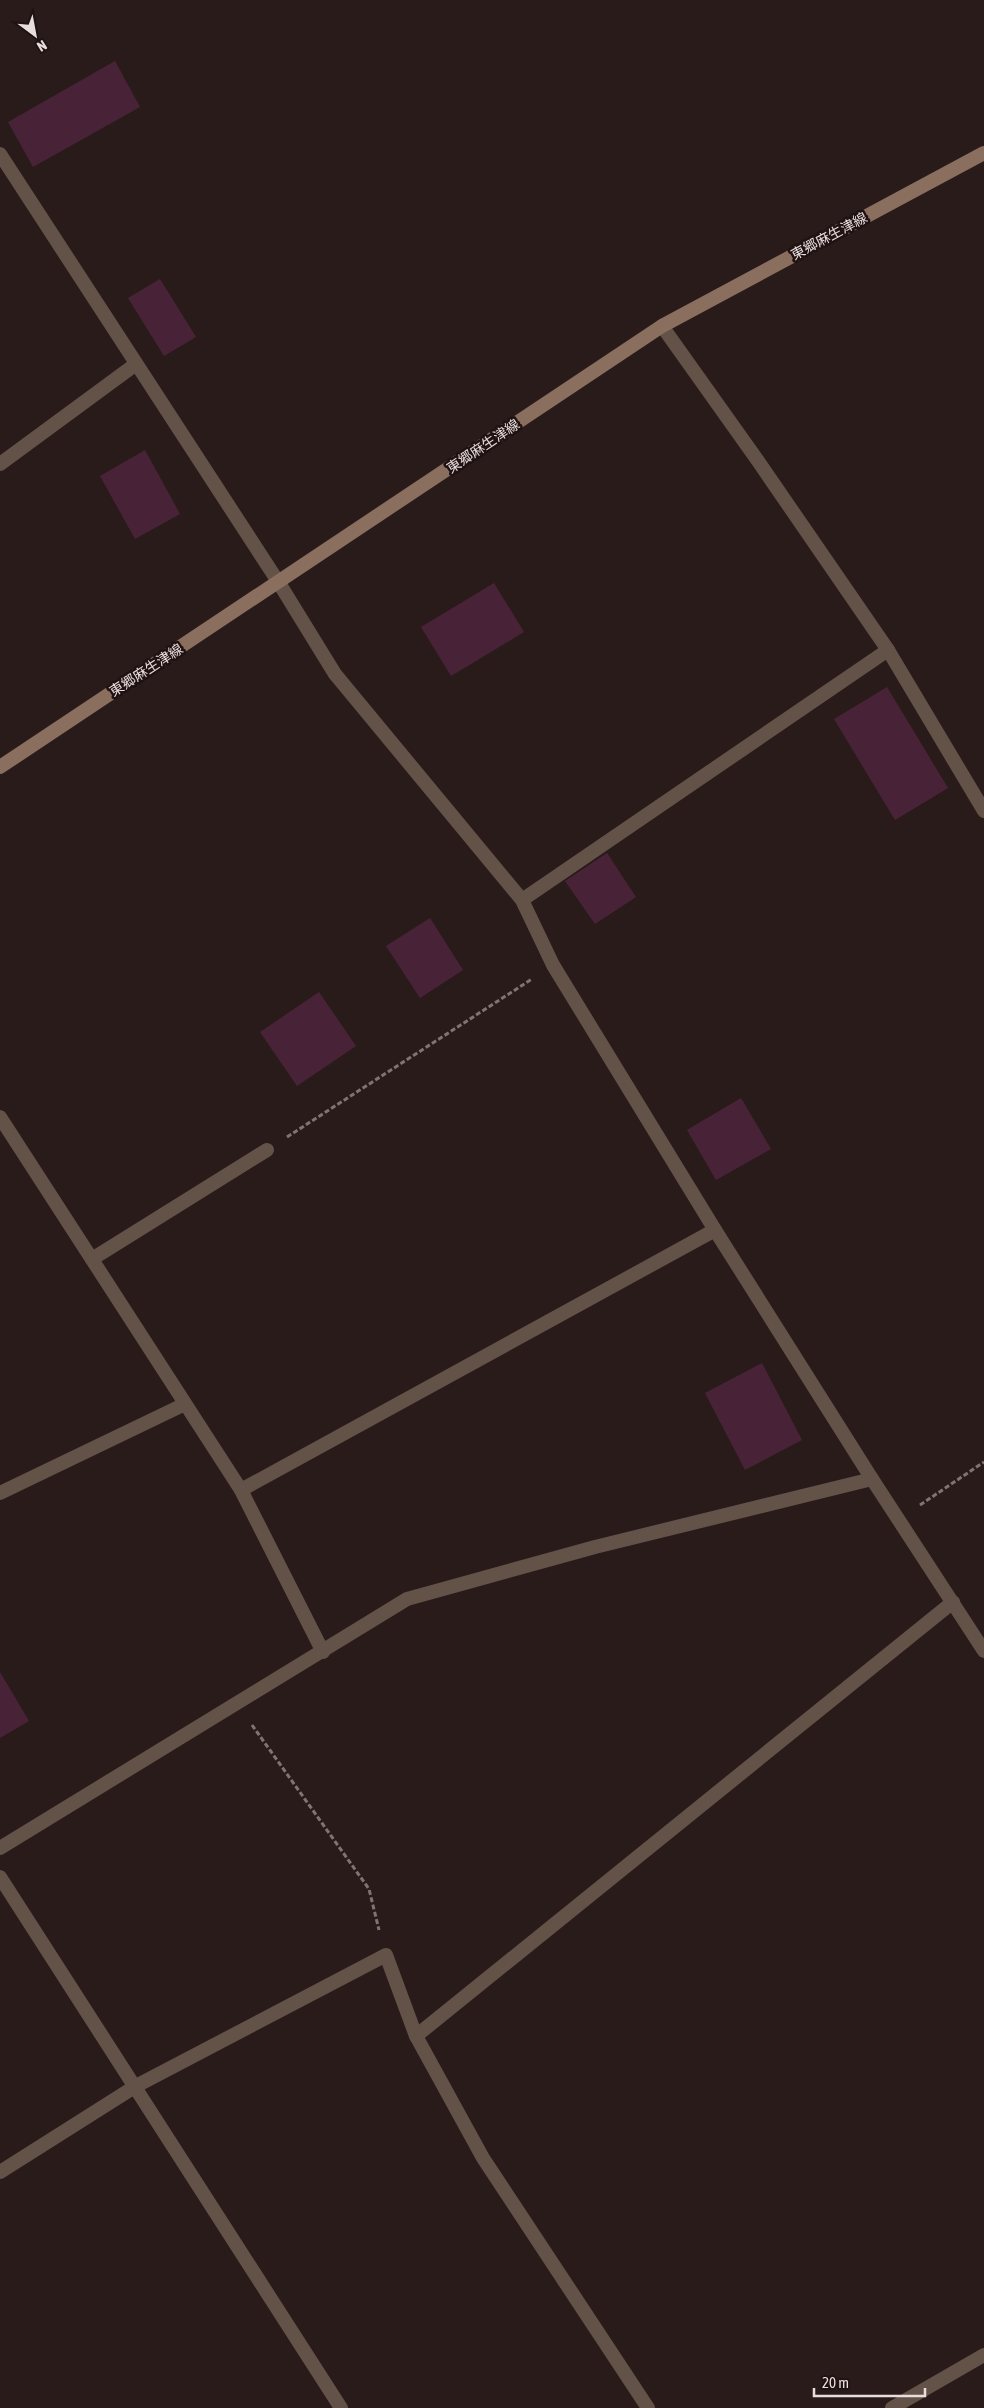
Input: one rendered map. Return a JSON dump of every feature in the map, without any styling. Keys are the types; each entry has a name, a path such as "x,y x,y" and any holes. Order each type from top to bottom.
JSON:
{"main road":[{"name":"東郷麻生津線","path":"0,767 279,583 662,326 984,153"}],"street":[{"path":"0,154 279,583 334,674 522,900 553,965 715,1230 872,1479 984,1651"},
{"path":"662,326 758,461 888,650 984,811"},
{"path":"0,464 136,364"},
{"path":"522,900 888,650"},
{"path":"0,1116 240,1490 323,1652"},
{"path":"92,1259 267,1150"},
{"path":"240,1490 715,1230"},
{"path":"0,1492 185,1404"},
{"path":"0,1848 407,1599 595,1547 872,1479"},
{"path":"416,2036 953,1602"},
{"path":"0,1877 136,2086 341,2408"},
{"path":"0,2172 136,2086 386,1955 416,2036 483,2158 648,2408"},
{"path":"892,2408 984,2356"}],"path":[{"path":"267,1150 553,965"},
{"path":"898,1519 984,1462"},
{"path":"237,1704 369,1889 386,1955"}],"building":[{"path":"115,61 140,107 33,167 8,122"},
{"path":"160,279 196,337 164,356 128,298"},
{"path":"145,450 180,514 135,539 100,476"},
{"path":"494,583 524,632 451,676 421,627"},
{"path":"887,687 948,788 895,820 834,719"},
{"path":"607,853 636,897 595,924 565,881"},
{"path":"430,918 463,970 420,998 386,946"},
{"path":"319,992 356,1046 297,1086 260,1032"},
{"path":"741,1098 771,1149 716,1180 687,1130"},
{"path":"762,1363 802,1440 745,1470 705,1393"},
{"path":"0,1672 29,1721 0,1738"}]}
